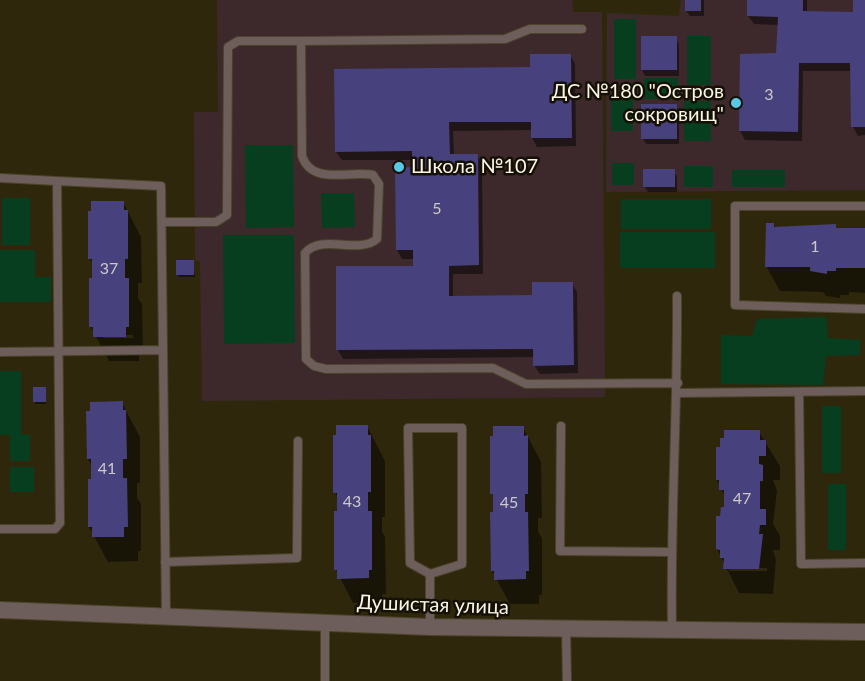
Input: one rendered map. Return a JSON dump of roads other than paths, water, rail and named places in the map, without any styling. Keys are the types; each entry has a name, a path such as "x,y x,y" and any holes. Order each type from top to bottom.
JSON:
{"street":[{"name":"Душистая улица","path":"0,610 430,627 865,633"}],"lane":[{"path":"162,222 216,222 227,215 228,47 238,41 505,39 530,29 582,29"},
{"path":"301,41 302,156 305,164 312,172 324,174 373,175 379,184 377,239 367,245 317,246 305,253 306,359 314,366 326,369 493,368 526,384 678,383"},
{"path":"0,178 157,184 162,189 166,616"},
{"path":"0,529 55,529 60,523 57,181"},
{"path":"865,206 735,206 735,305 865,309"},
{"path":"672,632 671,552 678,393 676,297"},
{"path":"0,352 163,350"},
{"path":"678,393 865,391"},
{"path":"799,393 801,564 865,563"},
{"path":"561,426 560,551 671,552"},
{"path":"408,428 462,428 462,564 429,574 410,563 408,428"},
{"path":"165,562 297,558 298,441"},
{"path":"429,574 430,627"},
{"path":"325,622 325,681"},
{"path":"566,629 567,681"}],"place":[{"name":"ДС №180 \"Остров сокровищ\"","path":"736,103"},
{"name":"Школа №107","path":"399,167"}]}
